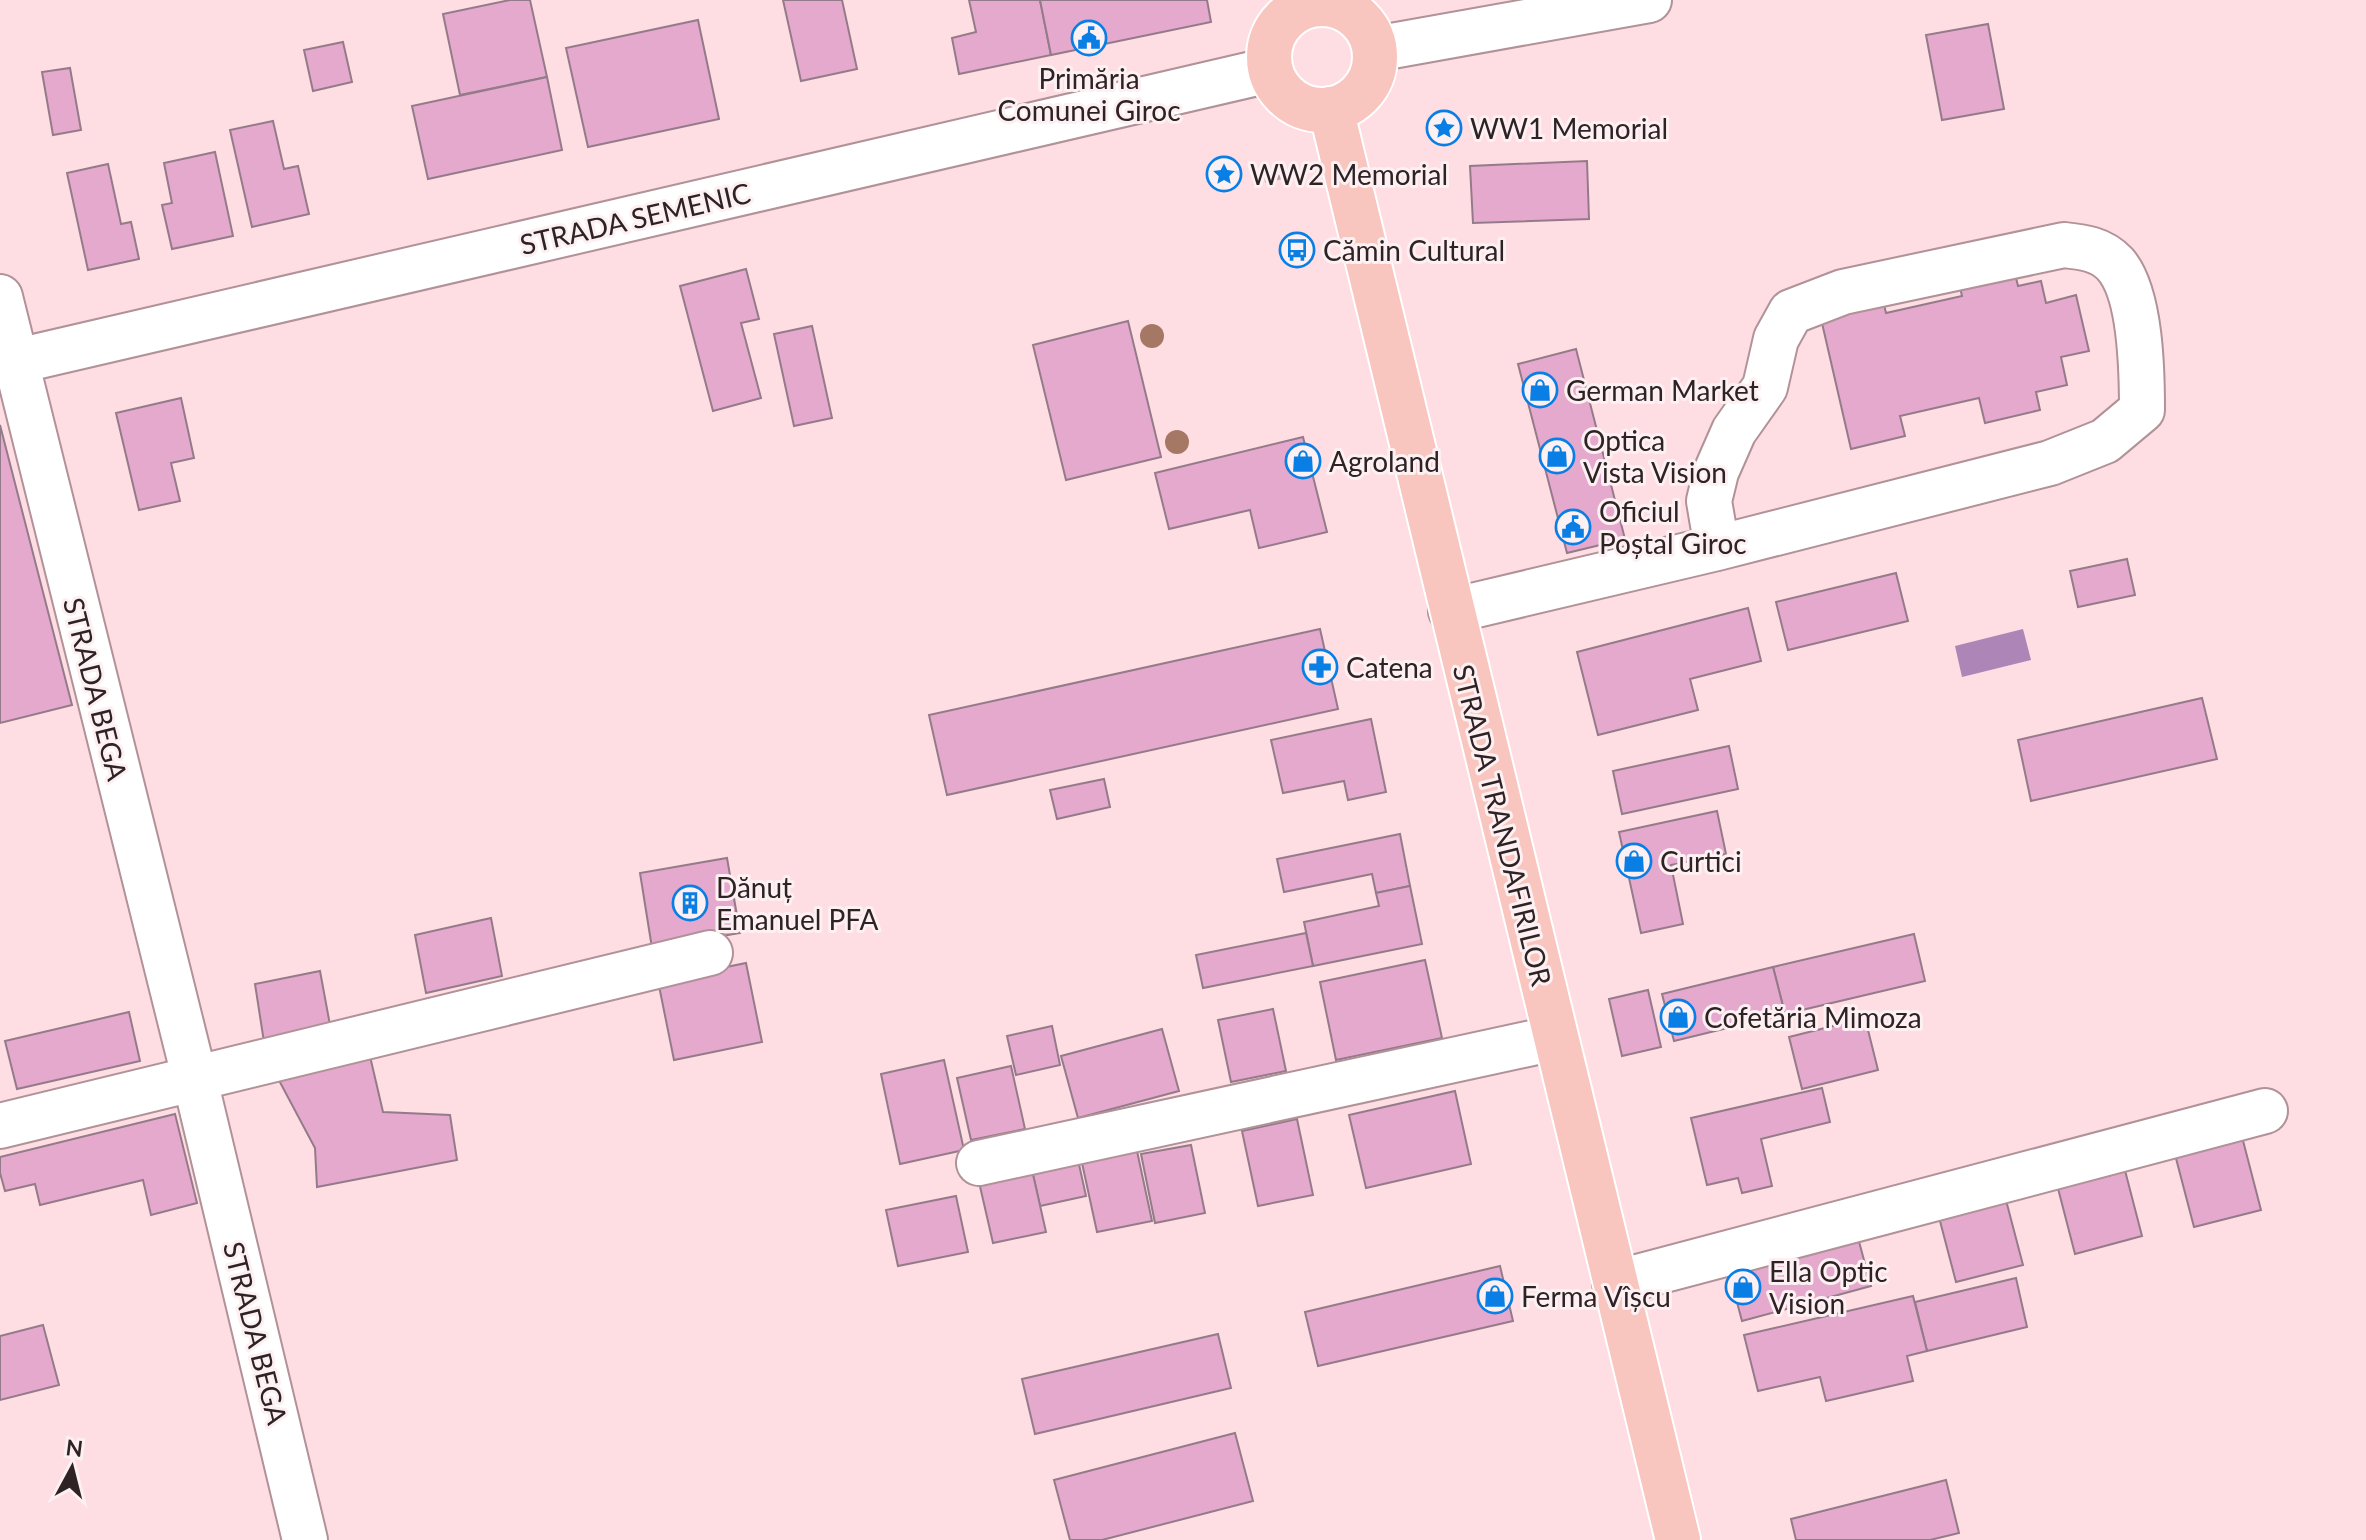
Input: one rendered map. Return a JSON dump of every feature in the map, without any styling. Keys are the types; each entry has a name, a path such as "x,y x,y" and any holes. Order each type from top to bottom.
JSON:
{"main road":[{"path":"1312,2 1330,4 1353,14 1370,33 1375,49 1375,66 1370,81 1360,95 1331,109 1315,110 1299,106 1276,85 1270,70 1268,53 1272,36 1282,21 1312,2"},
{"name":"STRADA TRANDAFIRILOR","path":"1331,109 1678,1540"}],"street":[{"path":"1375,49 1649,0"},
{"name":"STRADA SEMENIC","path":"7,364 1270,70"},
{"path":"1451,611 1717,548 2050,463 2105,441 2142,410 2142,360 2129,289 2116,265 2088,248 2064,245 1843,292 1791,312 1776,339 1765,387 1734,431 1716,472 1709,501 1717,548"},
{"name":"STRADA BEGA","path":"0,297 7,364 195,1080 305,1540"},
{"path":"0,1126 710,953"},
{"path":"979,1163 1555,1038"},
{"path":"1615,1283 2265,1111"}],"path":[{"path":"1253,183 1304,172"}],"shaded area":[{"path":"2023,629 2031,660 1962,677 1955,646"}],"building":[{"path":"510,0 530,0 547,77 460,95 443,14"},
{"path":"783,0 842,0 857,69 801,81"},
{"path":"969,0 1040,0 1051,55 959,74 952,38 976,32"},
{"name":"Primăria Comunei Giroc","path":"1040,0 1207,0 1211,22 1051,55"},
{"path":"698,20 719,119 588,147 566,48"},
{"path":"1988,24 2004,109 1942,120 1926,35"},
{"path":"343,42 352,82 313,91 304,50"},
{"path":"70,68 81,130 53,135 42,72"},
{"path":"547,77 562,150 428,179 412,106"},
{"path":"273,121 284,169 298,166 309,214 252,227 230,130"},
{"path":"215,152 233,236 172,249 162,205 172,203 164,163"},
{"path":"1587,161 1589,219 1473,223 1470,166"},
{"path":"108,164 121,224 131,222 139,259 88,270 67,173"},
{"path":"2012,261 2018,286 2041,281 2046,303 2076,295 2089,351 2061,357 2067,385 2036,392 2040,410 1985,423 1979,398 1900,416 1905,436 1851,449 1819,310 1882,296 1886,313 1962,296 1957,274"},
{"path":"746,269 759,319 741,323 761,398 713,411 680,286"},
{"path":"1128,321 1161,457 1066,480 1033,345"},
{"path":"812,326 832,418 794,426 774,334"},
{"path":"1576,349 1625,539 1567,553 1518,364"},
{"path":"181,398 194,458 171,463 180,501 139,510 116,413"},
{"path":"0,425 72,705 0,723"},
{"path":"1303,437 1327,532 1259,548 1250,510 1169,529 1155,473"},
{"path":"2127,559 2135,595 2078,607 2070,571"},
{"path":"1896,573 1908,621 1788,650 1776,602"},
{"path":"1748,608 1761,661 1690,679 1698,710 1598,735 1577,652"},
{"path":"1320,629 1338,709 947,795 929,715"},
{"path":"2202,698 2217,759 2031,801 2018,740"},
{"path":"1371,719 1386,792 1348,800 1344,781 1283,793 1271,740"},
{"path":"1729,746 1738,789 1622,814 1613,771"},
{"path":"1104,779 1110,807 1057,819 1050,790"},
{"path":"1717,811 1726,854 1671,865 1683,924 1641,933 1619,832"},
{"path":"1400,834 1410,886 1376,893 1372,874 1284,892 1277,859"},
{"name":"Dănuț Emanuel PFA","path":"727,858 740,933 652,948 640,873"},
{"path":"1410,886 1422,944 1313,966 1304,922 1379,906 1376,893"},
{"path":"491,918 502,976 426,993 415,935"},
{"path":"1306,933 1313,966 1203,988 1196,955"},
{"path":"1914,934 1925,981 1785,1014 1773,967"},
{"path":"1425,960 1442,1038 1336,1060 1320,982"},
{"path":"746,963 762,1042 674,1060 658,981"},
{"path":"1773,967 1785,1014 1674,1041 1662,994"},
{"path":"320,971 330,1025 264,1042 255,984"},
{"path":"1648,990 1661,1047 1622,1056 1609,999"},
{"path":"1273,1009 1286,1071 1231,1082 1218,1020"},
{"path":"129,1012 140,1061 17,1089 5,1041"},
{"path":"1865,1018 1878,1070 1802,1089 1789,1037"},
{"path":"1052,1026 1060,1065 1016,1075 1007,1036"},
{"path":"1162,1029 1179,1091 1078,1118 1061,1056"},
{"path":"369,1052 383,1112 450,1115 457,1160 317,1187 315,1148 274,1071"},
{"path":"944,1060 964,1150 900,1164 881,1074"},
{"path":"1011,1066 1025,1129 971,1140 957,1078"},
{"path":"1822,1088 1830,1122 1761,1139 1772,1186 1742,1193 1738,1178 1707,1185 1691,1118"},
{"path":"1455,1091 1471,1164 1366,1188 1349,1115"},
{"path":"175,1114 197,1203 151,1215 143,1180 40,1205 35,1184 5,1191 0,1157"},
{"path":"1297,1119 1313,1195 1258,1206 1242,1131"},
{"path":"2240,1129 2261,1210 2194,1227 2173,1147"},
{"path":"1191,1145 1205,1213 1155,1223 1141,1154"},
{"path":"1137,1151 1152,1221 1097,1232 1082,1163"},
{"path":"2121,1155 2142,1236 2075,1254 2054,1173"},
{"path":"1078,1160 1086,1196 1040,1206 1032,1170"},
{"path":"1032,1170 1046,1232 993,1243 979,1182"},
{"path":"2002,1185 2023,1265 1956,1282 1935,1202"},
{"path":"956,1196 968,1252 898,1266 886,1210"},
{"path":"1854,1223 1871,1286 1742,1321 1725,1257"},
{"path":"1500,1266 1513,1321 1318,1366 1305,1312"},
{"path":"2016,1278 2027,1327 1927,1351 1915,1302"},
{"path":"1913,1296 1927,1351 1907,1356 1913,1381 1826,1401 1820,1377 1758,1391 1744,1335"},
{"path":"43,1325 59,1385 0,1400 0,1336"},
{"path":"1218,1334 1231,1388 1035,1434 1022,1379"},
{"path":"1235,1433 1253,1501 1102,1540 1070,1540 1054,1480"},
{"path":"1946,1480 1959,1533 1930,1540 1796,1540 1791,1519"}],"place":[{"name":"Primăria Comunei Giroc","path":"1089,38"},
{"name":"WW1 Memorial","path":"1444,128"},
{"name":"WW2 Memorial","path":"1224,174"},
{"name":"Cămin Cultural","path":"1297,250"},
{"name":"German Market","path":"1540,390"},
{"name":"Optica Vista Vision","path":"1557,456"},
{"name":"Agroland","path":"1303,461"},
{"name":"Oficiul Poștal Giroc","path":"1573,527"},
{"name":"Catena","path":"1320,667"},
{"name":"Curtici","path":"1634,861"},
{"name":"Dănuț Emanuel PFA","path":"690,903"},
{"name":"Cofetăria Mimoza","path":"1678,1017"},
{"name":"Ella Optic Vision","path":"1743,1287"},
{"name":"Ferma Vîșcu","path":"1495,1296"}]}
